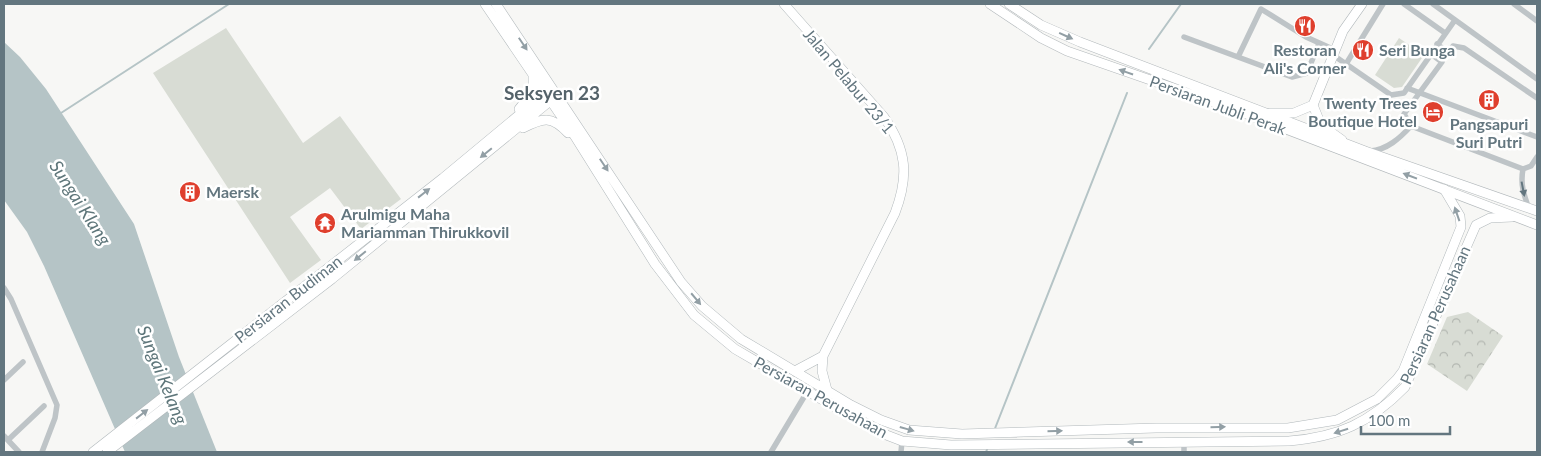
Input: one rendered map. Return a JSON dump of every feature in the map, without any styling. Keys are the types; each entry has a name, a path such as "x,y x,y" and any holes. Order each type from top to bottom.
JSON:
{"main road":[{"name":"Persiaran Perusahaan","path":"484,4 534,75 551,94 681,282 702,306 741,339 794,371 881,420 909,430 930,433 985,433 1156,428 1288,428 1337,420 1360,410 1377,399 1403,371 1461,227 1460,216 1444,189"},
{"name":"Persiaran Perusahaan","path":"496,4 576,138 655,264 694,315 735,349 876,431 902,441 951,445 1001,444 1058,447 1305,440 1342,431 1364,422 1387,406 1409,381 1473,229 1482,221 1512,216"},
{"name":"Jalan Pelabur 23/1","path":"784,4 884,117 896,134 905,166 900,198 895,213 823,356"},
{"name":"Persiaran Jubli Perak","path":"990,4 1041,38 1067,51 1228,107 1537,225"},
{"path":"999,4 1006,16"},
{"name":"Persiaran Jubli Perak","path":"1009,4 1041,25 1080,42 1270,113 1365,151 1533,210"},
{"path":"1022,4 1041,25"},
{"path":"1347,144 1321,124 1313,105 1343,32 1362,4"},
{"path":"504,126 533,92 534,75"},
{"name":"Persiaran Budiman","path":"93,452 106,449 209,368 443,178 504,126 551,94"},
{"name":"Persiaran Budiman","path":"209,368 332,280 507,136 551,94"},
{"path":"1270,113 1294,113 1313,105"},
{"path":"507,136 538,120 548,119 555,121 576,138"},
{"path":"794,371 823,356"},
{"path":"823,356 822,371 827,390"}],"street":[{"path":"1346,64 1383,4"},
{"path":"1404,4 1445,34"},
{"path":"1433,4 1537,79"},
{"path":"1514,4 1537,21"},
{"path":"1238,57 1261,9 1319,43 1392,95 1404,93 1455,20"},
{"path":"1184,37 1292,77 1298,77 1307,73 1319,43"},
{"path":"1438,44 1448,52 1453,46 1464,48 1537,98"},
{"path":"1431,54 1442,62 1404,114 1411,126 1523,168 1532,166 1537,157"},
{"path":"1407,88 1537,137"},
{"path":"1365,151 1378,150 1388,145 1411,126"},
{"path":"1523,168 1521,178 1523,192 1533,210"},
{"path":"4,288 11,299 57,404 55,418 42,452"},
{"path":"4,380 23,362"},
{"path":"771,452 807,392"},
{"path":"19,452 6,438 44,406"},
{"path":"900,452 902,441"},
{"path":"1184,442 1184,452"}],"green space":[{"path":"226,28 303,143 340,116 401,199 361,229 330,188 290,217 321,260 290,283 153,73"},
{"path":"1399,38 1424,55 1402,87 1394,88 1375,75"},
{"path":"1468,312 1503,336 1467,391 1427,364 1447,317"}],"water":[{"path":"4,42 20,57 46,89 134,224 179,357 217,452 125,452 44,266 27,232 4,200"}],"waterway":[{"path":"61,113 229,4"},
{"path":"1149,49 1181,4"},
{"path":"994,431 1127,93"},
{"path":"986,452 988,447"}],"place":[{"name":"Restoran Ali's Corner","path":"1305,26"},
{"name":"Seri Bunga","path":"1363,50"},
{"name":"Pangsapuri Suri Putri","path":"1489,100"},
{"name":"Twenty Trees Boutique Hotel","path":"1433,112"},
{"name":"Maersk","path":"190,192"},
{"name":"Arulmigu Maha Mariamman Thirukkovil","path":"325,223"}],"district":[{"name":"Seksyen 23","path":"552,93"}],"water label":[{"name":"Sungai Klang","path":"80,203"},
{"name":"Sungai Kelang","path":"162,375"}]}
